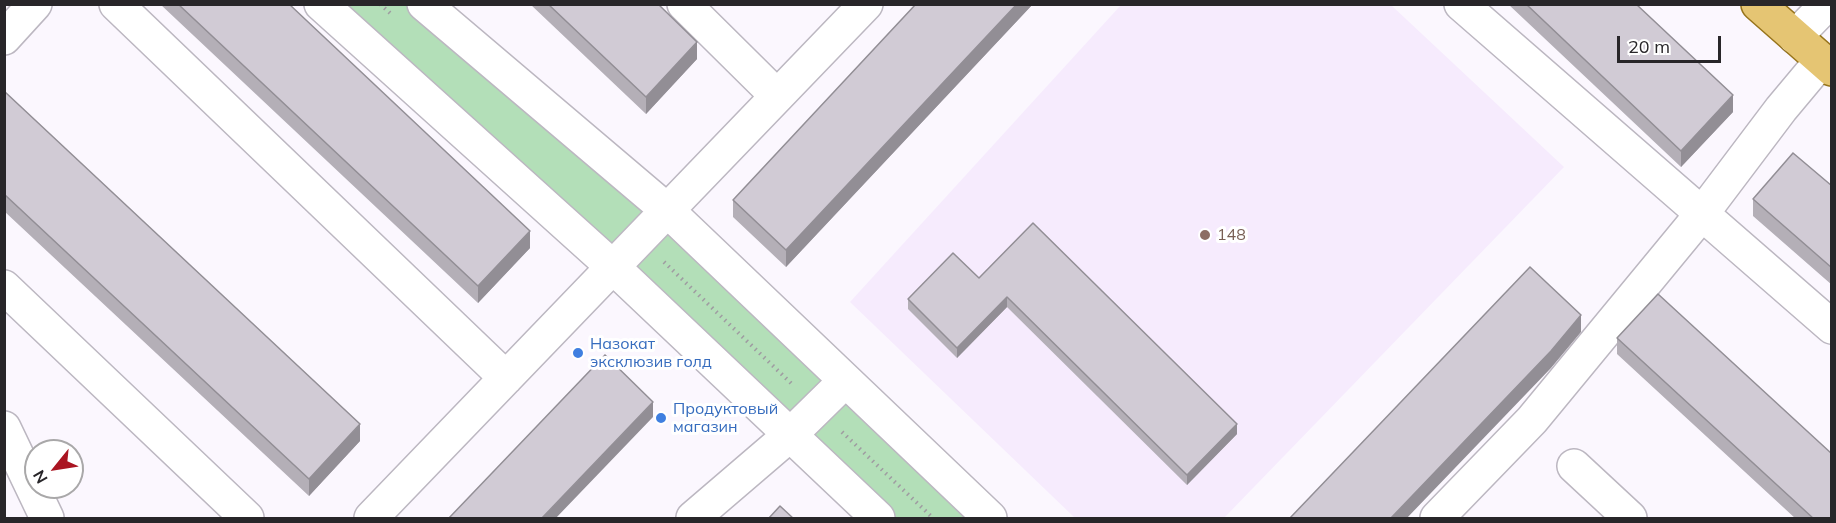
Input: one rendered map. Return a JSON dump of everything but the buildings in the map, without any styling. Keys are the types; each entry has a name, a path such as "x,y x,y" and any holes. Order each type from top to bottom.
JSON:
{"main road":[{"path":"1758,4 1827,65"}],"street":[{"path":"6,34 35,4"},
{"path":"116,4 506,378"},
{"path":"321,4 614,268 878,519"},
{"path":"424,4 668,211 844,382 990,519"},
{"path":"684,4 777,96"},
{"path":"371,519 866,4"},
{"path":"1461,4 1832,327"},
{"path":"1795,37 1827,4"},
{"path":"1437,519 1532,420 1701,215 1781,109 1827,65"},
{"path":"4,287 247,519"},
{"path":"693,519 791,434 844,382"},
{"path":"4,428 47,519"},
{"path":"1574,466 1630,519"}],"shaded area":[{"name":"148","path":"1121,5 1391,5 1564,167 1224,518 1075,518 850,302"}],"green space":[{"path":"321,5 424,5 990,518 878,518"}],"place":[{"name":"148","path":"1205,235"},
{"name":"Назокат эксклюзив голд","path":"578,353"},
{"name":"Продуктовый магазин","path":"661,418"}]}
